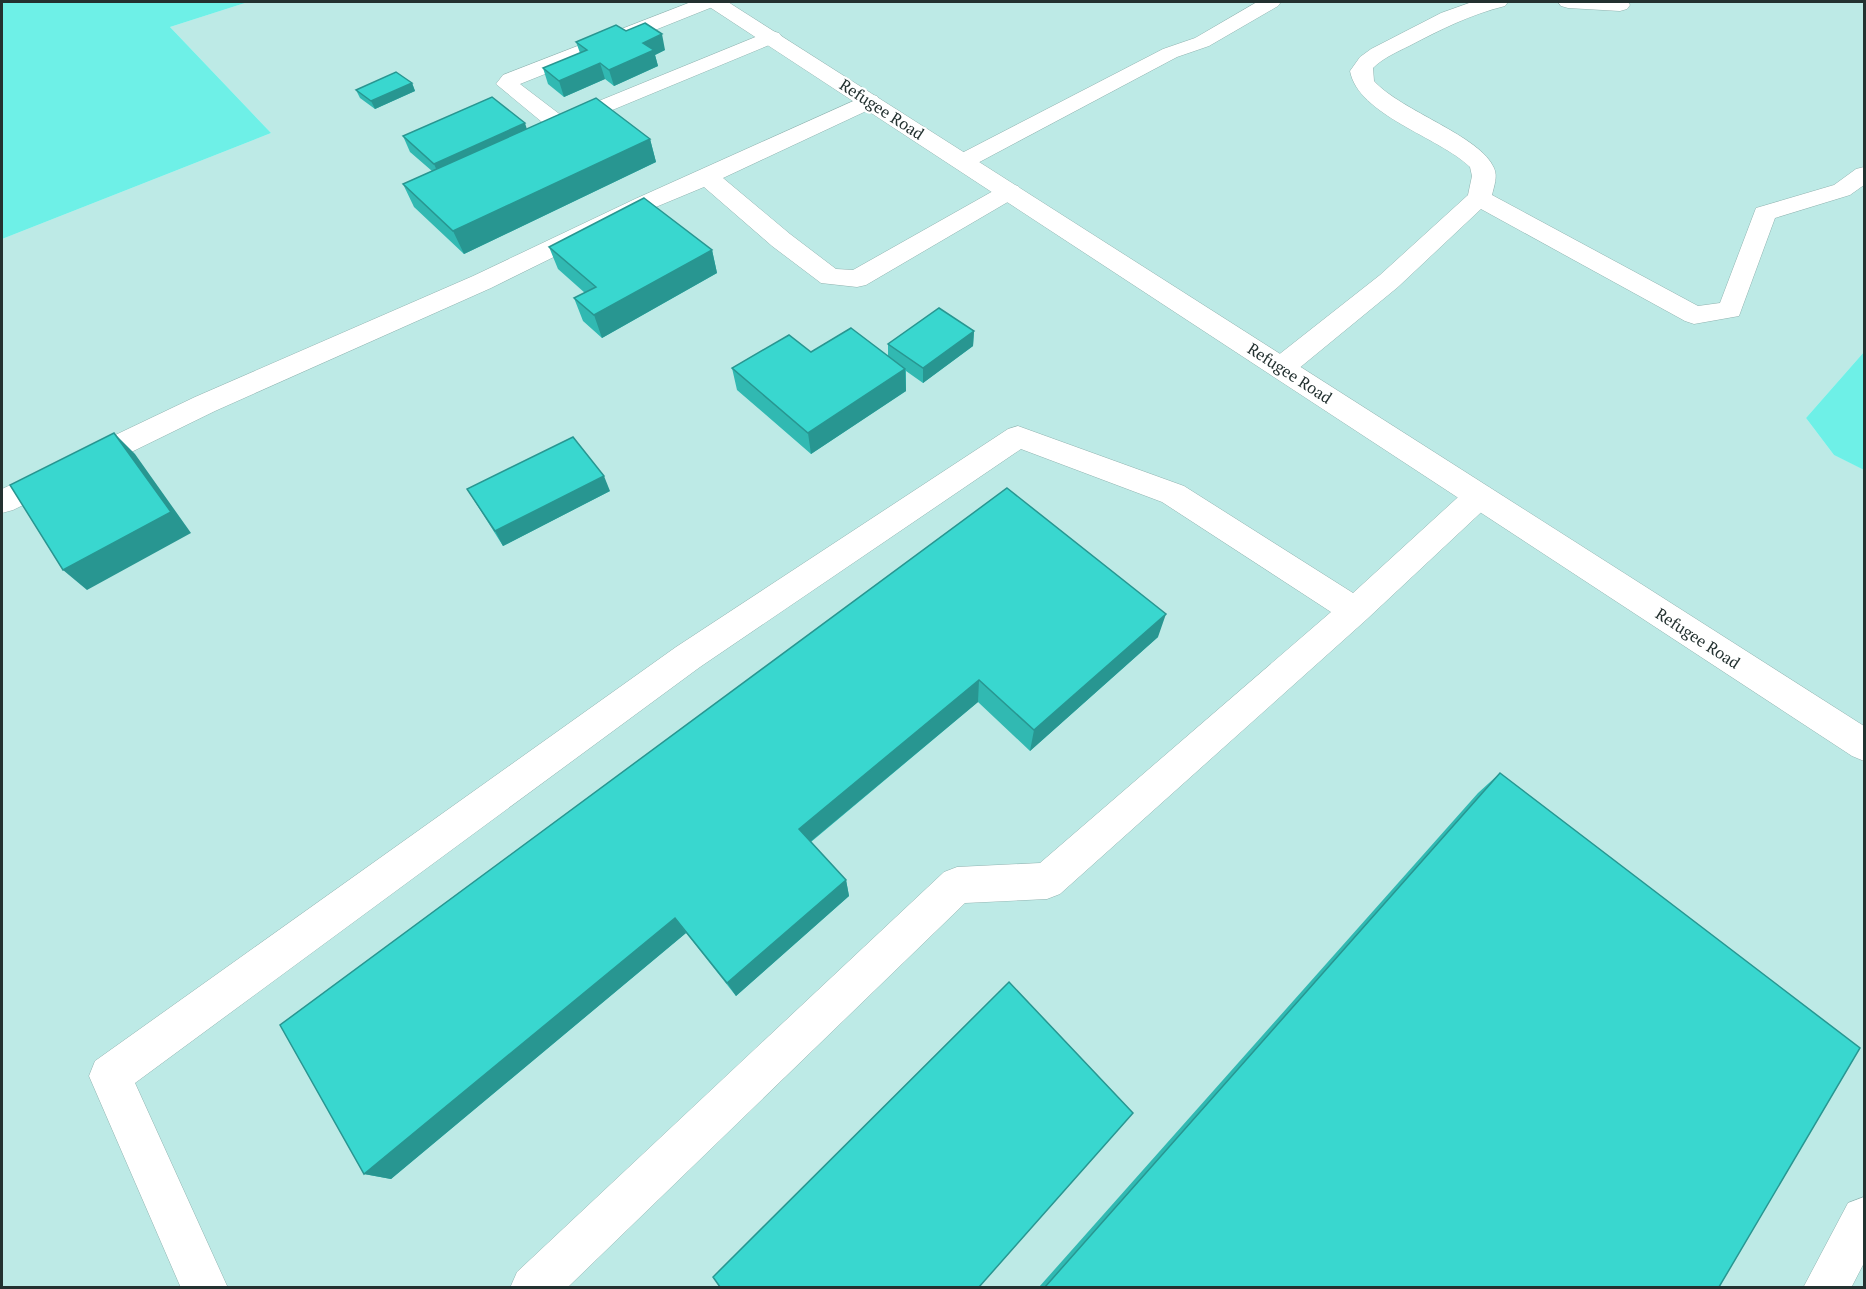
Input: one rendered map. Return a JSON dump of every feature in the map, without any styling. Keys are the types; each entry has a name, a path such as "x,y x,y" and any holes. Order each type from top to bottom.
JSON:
{"main road":[{"path":"708,2 541,67 507,84 556,122 564,123 772,38"},
{"name":"Refugee Road","path":"715,2 1864,745"},
{"path":"964,161 1170,53 1202,42 1271,2"},
{"path":"1282,367 1389,281 1479,198 1485,177 1481,164 1465,149 1375,97 1362,84 1361,71 1368,61 1424,30 1473,8 1498,2"},
{"path":"1568,2 1620,5"},
{"path":"2,502 205,404 482,282 643,204 707,177 869,101"},
{"path":"1479,198 1694,315 1730,310 1765,213 1842,190 1864,174"},
{"path":"707,177 781,240 830,277 857,279 1010,191"},
{"path":"205,1287 110,1076 688,657 1018,438 1173,494 1355,611"},
{"path":"533,1287 957,885 1047,881 1355,611 1479,496"},
{"path":"1827,1287 1864,1219"}],"shaded area":[{"path":"2,2 248,2 170,27 271,133 2,239"},
{"path":"248,2 1864,2 1864,352 1806,418 1834,455 1864,470 1864,1287 2,1288 2,239 271,133 170,27"},
{"path":"1864,352 1864,470 1834,455 1806,418"}],"building":[{"path":"645,23 662,34 643,43 654,50 609,70 600,63 559,81 543,68 587,50 576,42 616,25 626,31"},
{"path":"396,72 412,83 371,101 356,90"},
{"path":"492,97 525,123 434,164 403,136"},
{"path":"596,98 650,139 453,231 403,184"},
{"path":"644,198 712,250 594,315 574,298 596,287 549,247"},
{"path":"939,308 974,331 923,368 888,344"},
{"path":"851,328 905,369 808,433 732,368 789,335 811,352"},
{"path":"114,433 171,512 63,570 10,485"},
{"path":"573,437 604,476 495,531 467,489"},
{"path":"1007,488 1166,614 1034,730 979,680 799,829 846,880 727,983 675,918 364,1174 280,1025"},
{"path":"1500,773 1860,1048 1719,1287 1045,1287"},
{"path":"1009,982 1133,1113 979,1287 720,1287 713,1277"}]}
